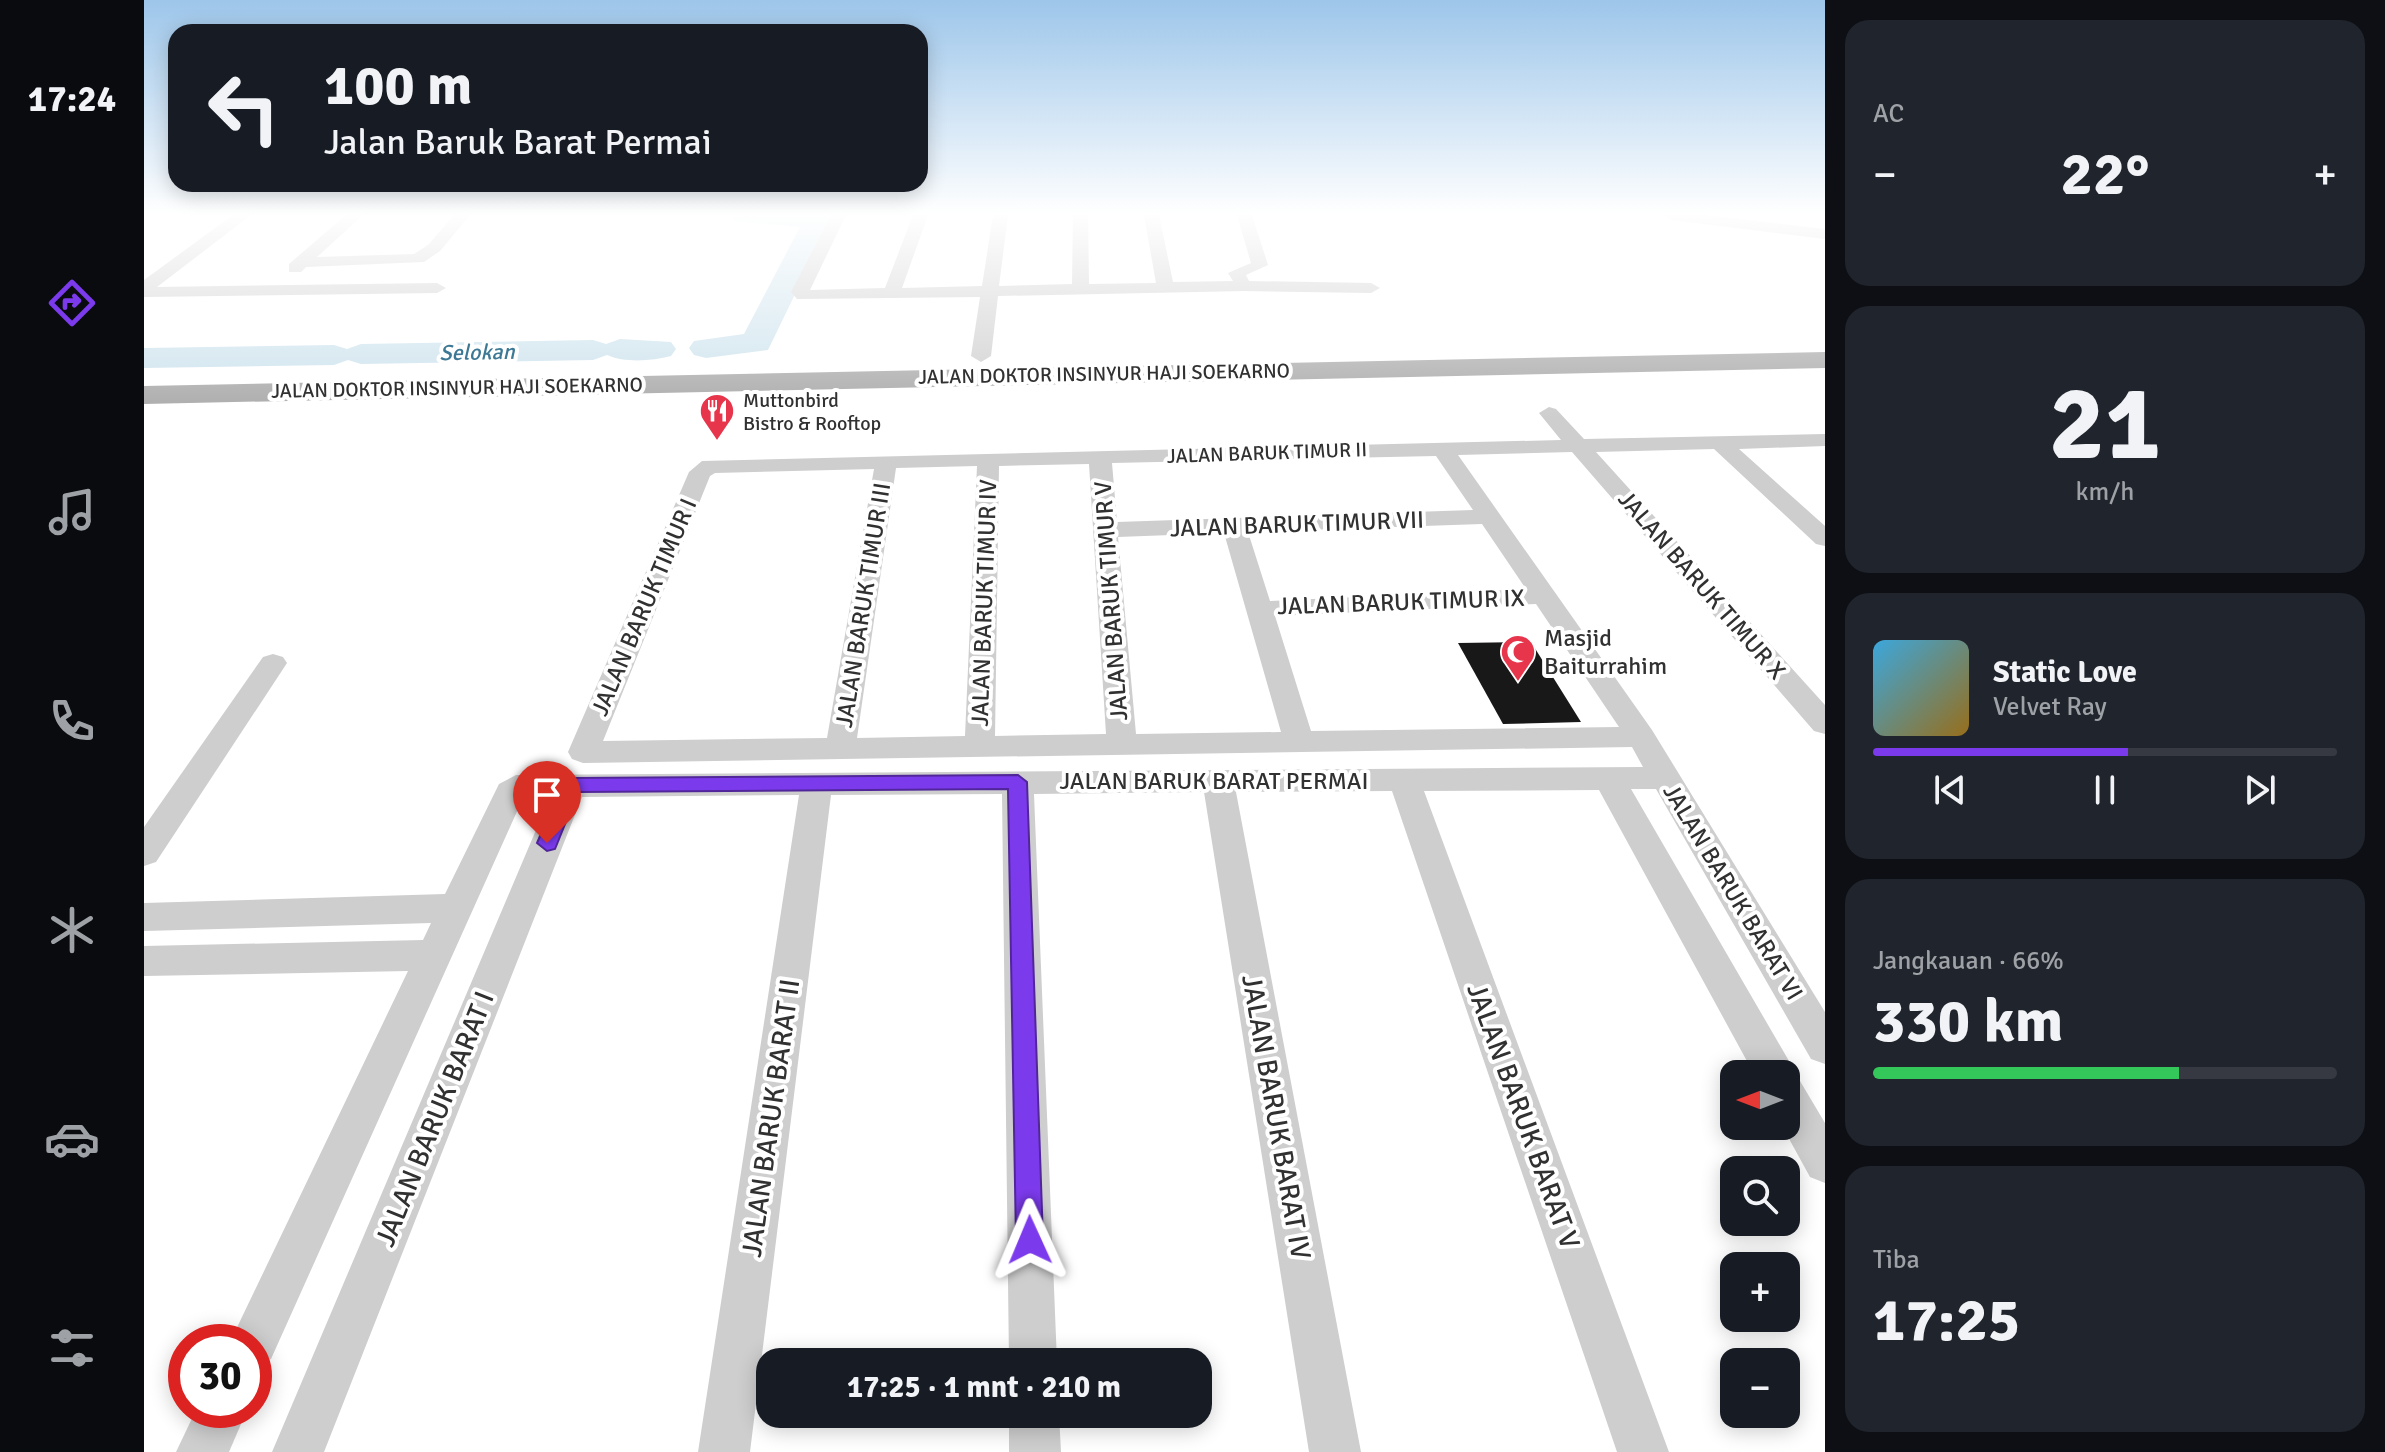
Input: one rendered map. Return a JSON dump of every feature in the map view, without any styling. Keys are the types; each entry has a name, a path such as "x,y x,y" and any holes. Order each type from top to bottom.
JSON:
{"main road":[{"name":"JALAN DOKTOR INSINYUR HAJI SOEKARNO","path":"772,370 981,356 1812,341"},
{"path":"1812,341 1793,344 1794,348 1825,360"},
{"path":"1730,342 1755,351 1759,357 1756,361"},
{"name":"JALAN DOKTOR INSINYUR HAJI SOEKARNO","path":"144,395 772,370 1825,360"},
{"name":"JALAN DOKTOR INSINYUR HAJI SOEKARNO","path":"144,371 703,372"}],"street":[{"path":"269,290 278,283"},
{"path":"805,283 800,292 891,294 1244,286 1371,288"},
{"path":"891,294 895,283"},
{"path":"981,356 990,283"},
{"path":"1081,283 1081,289"},
{"path":"1165,283 1166,288"},
{"path":"144,290 437,288"},
{"name":"JALAN BARUK TIMUR X","path":"1549,413 1825,724"},
{"name":"JALAN BARUK TIMUR II","path":"710,466 1825,440"},
{"path":"1719,442 1825,539"},
{"name":"JALAN BARUK BARAT VI","path":"1442,448 1641,737 1825,1047"},
{"name":"JALAN BARUK TIMUR V","path":"1100,457 1122,745"},
{"name":"JALAN BARUK TIMUR IV","path":"980,747 988,459"},
{"name":"JALAN BARUK TIMUR III","path":"840,749 886,462"},
{"name":"JALAN BARUK TIMUR I","path":"577,769 700,472 710,466"},
{"name":"JALAN BARUK TIMUR VII","path":"1105,530 1490,517"},
{"path":"1234,526 1299,742"},
{"name":"JALAN BARUK TIMUR IX","path":"1259,609 1544,596"},
{"path":"144,853 273,663"},
{"name":"JALAN BARUK BARAT PERMAI","path":"577,769 840,749 1641,737"},
{"path":"262,1324 510,792 516,786 577,769"},
{"name":"JALAN BARUK BARAT PERMAI","path":"577,769 817,783 1665,778"},
{"name":"JALAN BARUK BARAT I","path":"298,1452 577,769"},
{"name":"JALAN BARUK BARAT VI","path":"1609,779 1767,1060"},
{"name":"JALAN BARUK BARAT V","path":"1404,780 1643,1452"},
{"path":"1018,782 1033,1348"},
{"name":"JALAN BARUK BARAT IV","path":"1218,782 1335,1452"},
{"name":"JALAN BARUK BARAT II","path":"724,1452 817,783"},
{"path":"144,917 455,908"},
{"path":"144,961 436,955"},
{"path":"1800,1119 1825,1163"},
{"path":"202,1452 213,1428"},
{"path":"1034,1428 1035,1452"}],"building":[{"name":"Masjid Baiturrahim","path":"1531,642 1581,722 1503,724 1458,643"}],"waterway":[{"name":"Selokan","path":"706,348 756,343 786,283"},
{"name":"Selokan","path":"620,349 659,349"},
{"name":"Selokan","path":"361,354 593,350"},
{"name":"Selokan","path":"144,358 334,355"}],"place":[{"name":"Muttonbird Bistro & Rooftop","path":"717,442"},
{"name":"Masjid Baiturrahim","path":"1518,683"}],"route":[{"path":"547,843 571,785 1018,782 1030,1240"}]}
